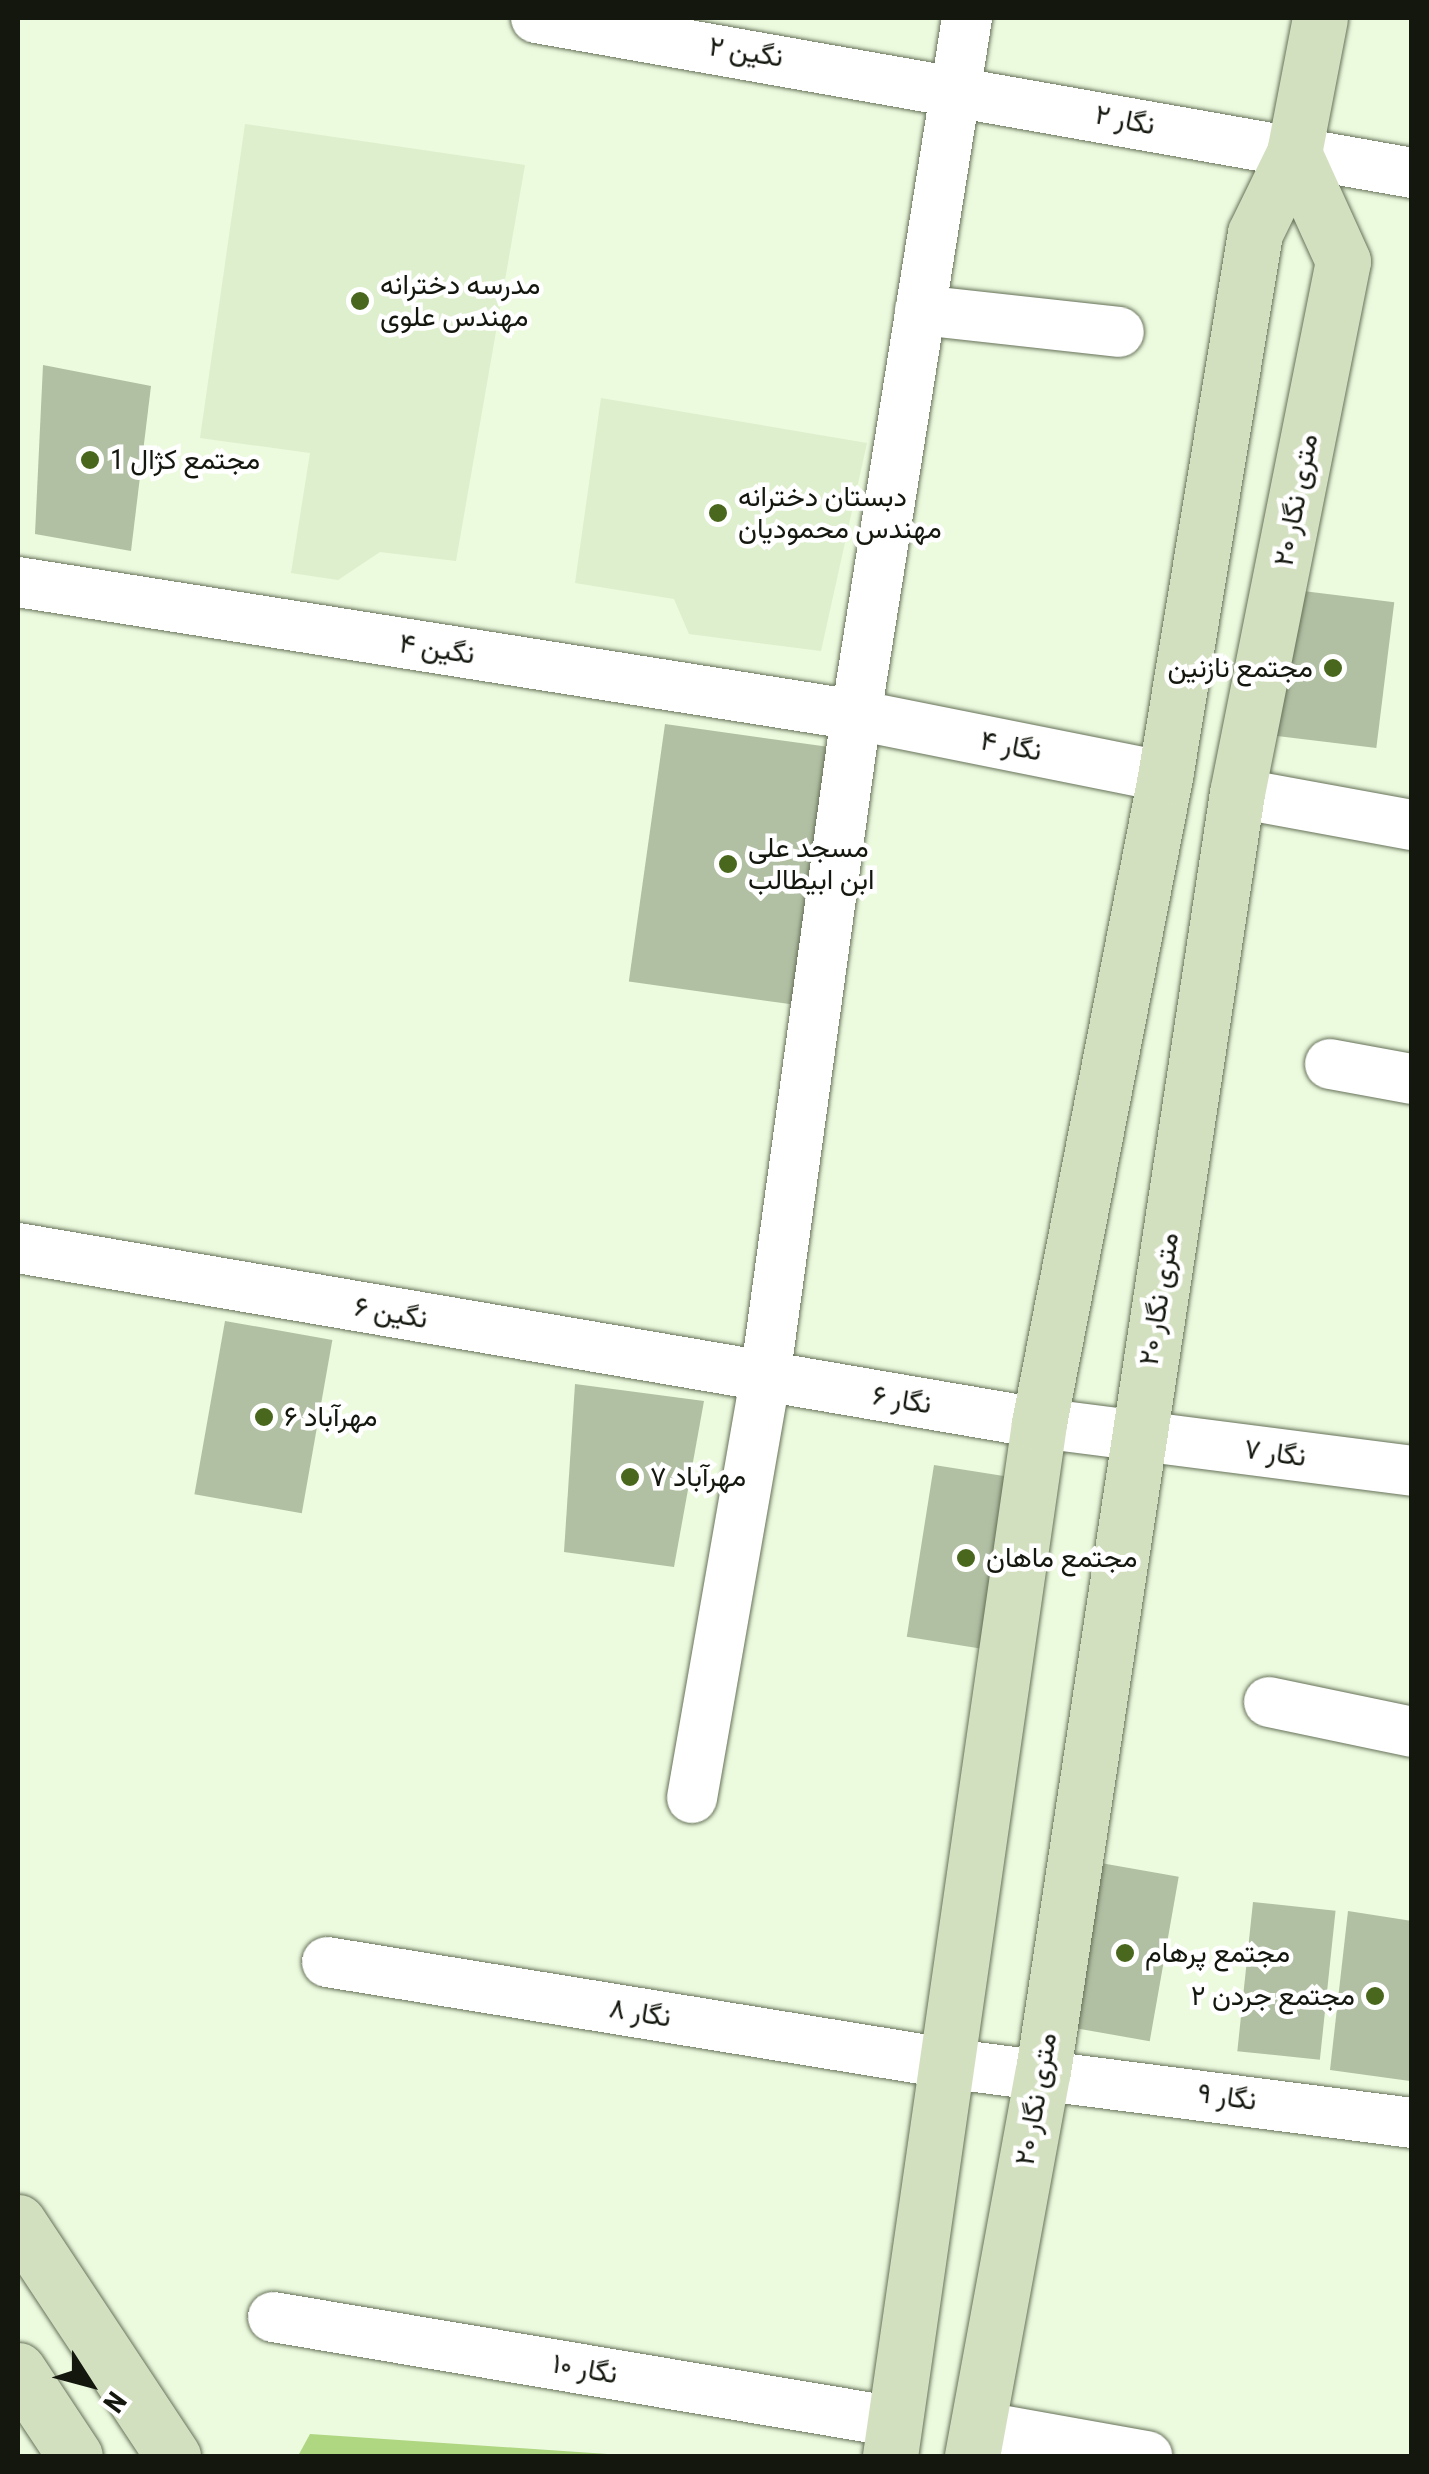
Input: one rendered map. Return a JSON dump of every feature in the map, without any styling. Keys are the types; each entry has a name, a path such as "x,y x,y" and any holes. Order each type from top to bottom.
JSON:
{"street":[{"name":"نگین ۲","path":"536,18 956,87"},
{"path":"692,1798 764,1378 856,715 967,18"},
{"path":"893,2439 952,2064 1039,1423 1166,777 1255,234 1294,153 1320,18"},
{"name":"نگار ۲","path":"956,87 1412,173"},
{"name":"۲۰ متری نگار","path":"975,2441 1042,2070 1237,793 1343,261 1294,153"},
{"path":"920,310 1118,332"},
{"name":"نگین ۴","path":"18,582 856,715"},
{"name":"نگار ۴","path":"856,715 1166,777"},
{"path":"1166,777 1412,826"},
{"path":"1330,1064 1412,1079"},
{"name":"نگین ۶","path":"18,1248 764,1378"},
{"name":"نگار ۶","path":"764,1378 1039,1423 1138,1434"},
{"name":"نگار ۷","path":"1138,1434 1412,1471"},
{"path":"1269,1702 1412,1732"},
{"name":"نگار ۸","path":"328,1962 952,2064 1042,2070"},
{"name":"نگار ۹","path":"1042,2070 1412,2123"},
{"path":"18,2222 173,2456"},
{"name":"نگار ۱۰","path":"274,2317 893,2439"},
{"path":"18,2370 75,2456"},
{"path":"975,2441 1147,2456"}],"shaded area":[{"name":"مدرسه دخترانه مهندس علوی","path":"245,124 525,165 456,561 380,552 338,580 291,573 310,453 200,438"},
{"name":"دبستان دخترانه مهندس محمودیان","path":"601,398 867,443 821,651 689,634 674,599 575,583"}],"green space":[{"path":"310,2434 637,2456 298,2456"}],"building":[{"name":"مجتمع کژال 1","path":"43,365 151,386 131,551 35,534"},
{"name":"مجتمع نازنین","path":"1295,590 1394,602 1376,748 1277,736"},
{"name":"مسجد علی ابن ابیطالب","path":"665,724 829,747 793,1005 629,981"},
{"name":"مهرآباد ۶","path":"225,1321 332,1340 302,1513 194,1494"},
{"name":"مهرآباد ۷","path":"575,1384 704,1401 674,1567 564,1552"},
{"name":"مجتمع ماهان","path":"934,1465 1020,1479 993,1650 907,1637"},
{"name":"مجتمع پرهام","path":"1095,1862 1179,1877 1150,2041 1066,2026"},
{"path":"1253,1902 1336,1911 1320,2060 1237,2051"},
{"name":"مجتمع جردن ۲","path":"1348,1911 1412,1921 1410,2081 1330,2070"}],"place":[{"name":"مدرسه دخترانه مهندس علوی","path":"360,301"},
{"name":"مجتمع کژال 1","path":"90,460"},
{"name":"دبستان دخترانه مهندس محمودیان","path":"718,513"},
{"name":"مجتمع نازنین","path":"1333,668"},
{"name":"مسجد علی ابن ابیطالب","path":"728,864"},
{"name":"مهرآباد ۶","path":"264,1417"},
{"name":"مهرآباد ۷","path":"630,1477"},
{"name":"مجتمع ماهان","path":"966,1558"},
{"name":"مجتمع پرهام","path":"1125,1953"},
{"name":"مجتمع جردن ۲","path":"1375,1996"}]}
